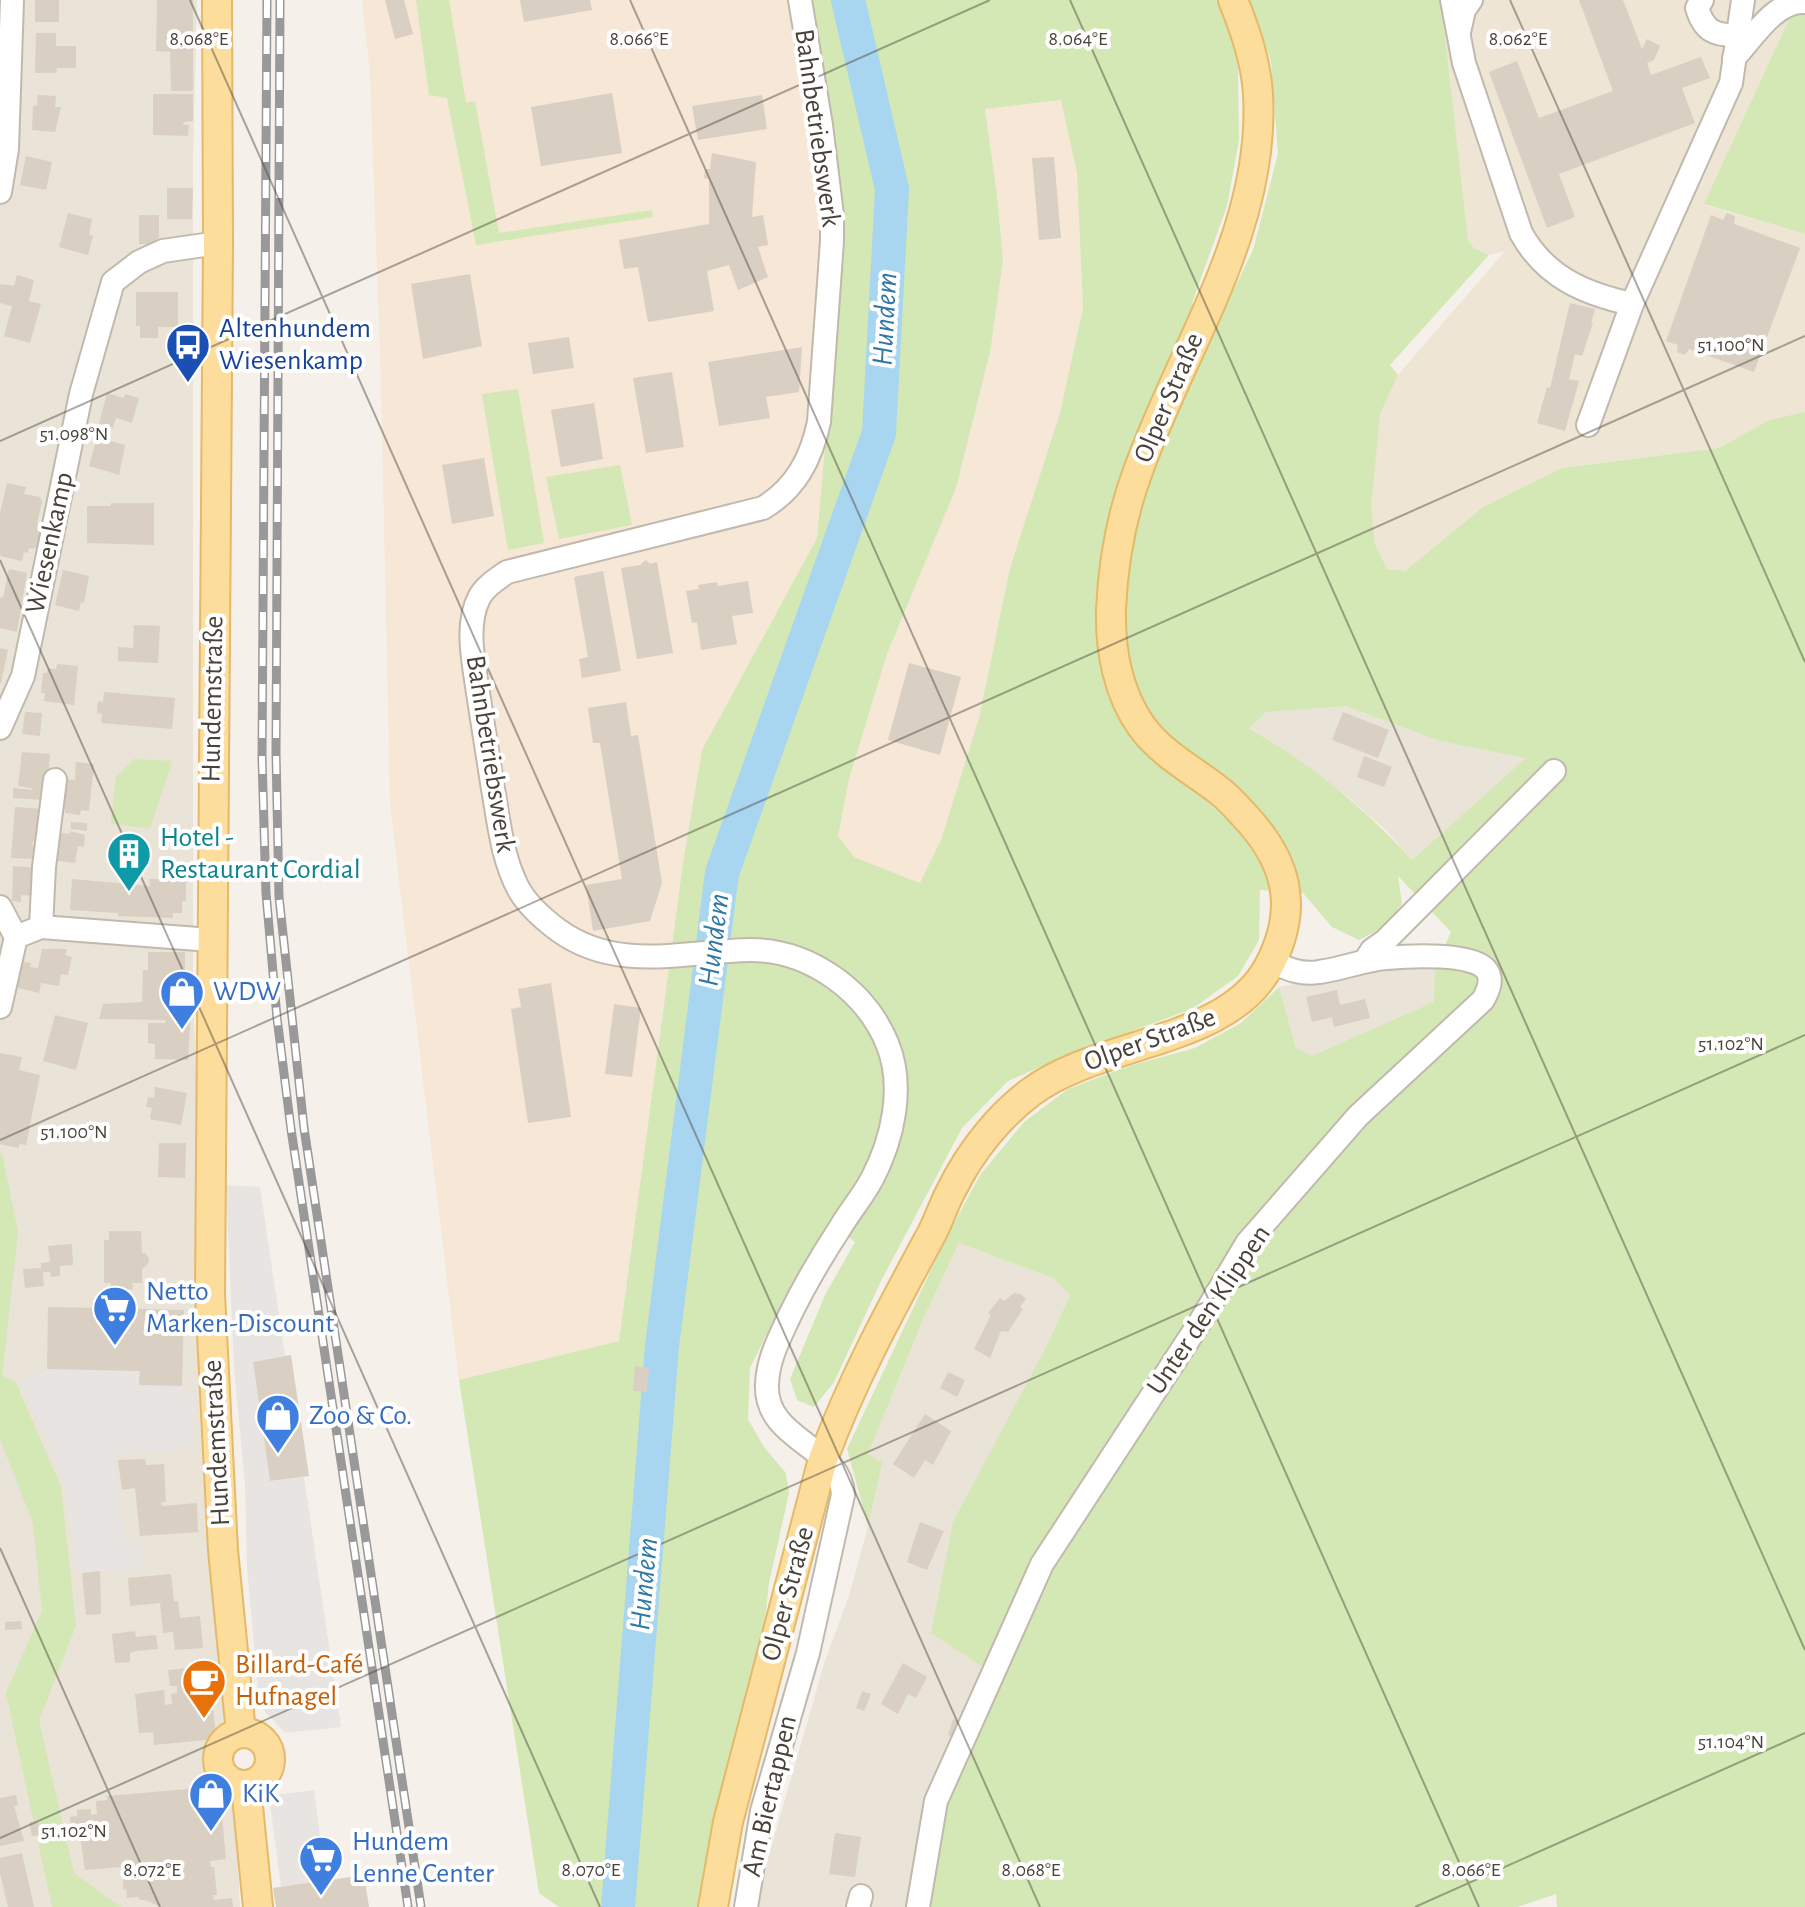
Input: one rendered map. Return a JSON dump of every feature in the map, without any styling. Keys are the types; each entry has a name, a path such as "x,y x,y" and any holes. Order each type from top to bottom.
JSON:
{"main road":[{"name":"Hundemstraße","path":"217,0 211,1325 225,1575 241,1733 257,1736 268,1748 270,1757 261,1779 246,1786 258,1907"},
{"name":"Olper Straße","path":"713,1907 728,1822 823,1459 841,1410 885,1319 934,1230 953,1185 1004,1115 1035,1089 1079,1066 1224,1014 1250,994 1272,962 1285,915 1286,894 1277,858 1261,833 1223,793 1166,753 1141,725 1128,704 1113,651 1111,617 1117,552 1137,472 1229,255 1250,195 1258,138 1258,92 1250,49 1233,0"}],"street":[{"path":"0,192 7,149 4,81 12,0"},
{"name":"Bahnbetriebswerk","path":"800,0 828,179 832,241 819,422 804,468 790,487 763,508 507,572 480,596 471,629 477,688 501,838 508,867 520,892 536,912 586,946 619,956 660,957 752,950 818,967 844,985 871,1013 888,1045 896,1083 894,1116 886,1144 872,1179 806,1283 769,1366 767,1388 773,1412 782,1426 823,1459"},
{"path":"1452,0 1464,63 1521,233 1533,254 1555,273 1577,286 1600,297 1632,304"},
{"path":"1458,37 1464,10 1471,0"},
{"path":"1702,0 1697,8 1707,30 1718,35 1738,35"},
{"path":"1588,425 1632,304 1731,83 1743,0"},
{"path":"1734,59 1778,10 1795,1 1805,2"},
{"name":"Wiesenkamp","path":"0,728 23,676 81,394 113,282 139,262 163,251 218,243"},
{"path":"1365,962 1372,950 1385,941 1554,771"},
{"path":"41,927 44,867 55,780"},
{"path":"0,907 16,937 0,1007"},
{"path":"16,937 41,927 211,940"},
{"name":"Unter den Klippen","path":"918,1907 936,1801 1042,1564 1200,1322 1247,1243 1358,1116 1483,1000 1490,986 1489,972 1480,963 1443,956 1385,958 1317,973 1297,972 1272,962"},
{"name":"Am Biertappen","path":"746,1907 762,1811 808,1653 843,1495 840,1478 823,1459"}],"shaded area":[{"path":"0,0 197,0 193,158 193,1000 240,1907 0,1907"},
{"path":"362,0 812,0 844,231 817,538 702,750 683,863 619,1341 459,1380 390,805 381,382 370,74"},
{"path":"1441,0 1798,0 1705,205 1805,234 1805,412 1769,420 1719,448 1562,468 1483,507 1404,572 1387,569 1375,544 1370,507 1380,414 1398,375 1505,251 1489,255 1474,248 1468,240"},
{"path":"1062,100 1077,173 1083,308 1060,413 1010,568 979,718 941,840 921,883 854,857 837,837 849,779 887,654 956,488 1003,260 985,109"},
{"path":"1346,705 1440,741 1527,758 1412,860 1386,830 1349,798 1248,727 1266,712"},
{"path":"1388,967 1435,967 1435,1002 1312,1057 1296,1048 1279,987"},
{"path":"226,1185 260,1187 285,1356 253,1362 270,1481 304,1477 341,1727 285,1733 265,1712 258,1689 234,1368"},
{"path":"959,1243 1053,1278 1070,1295 1046,1347 987,1669 909,1907 754,1907 824,1664 849,1596 868,1526 881,1464 868,1454 925,1315"},
{"path":"47,1369 140,1371 140,1385 182,1386 184,1393 193,1393 195,1449 115,1454 125,1545 141,1544 143,1568 77,1573 65,1483 20,1380"},
{"path":"314,1790 326,1881 281,1887 269,1796"}],"green space":[{"path":"416,0 449,0 466,103 475,101 499,233 652,210 653,217 476,245 447,98 429,95"},
{"path":"812,0 1220,0 1238,65 1239,140 1227,206 1192,303 1221,316 1253,250 1278,154 1271,61 1250,0 1441,0 1468,240 1474,248 1489,255 1390,365 1398,375 1380,414 1371,507 1375,544 1387,569 1405,571 1483,507 1562,468 1719,448 1769,420 1805,412 1805,1907 1557,1907 1556,1894 1517,1907 909,1907 987,1670 931,1633 953,1522 1046,1347 1070,1295 1053,1278 959,1243 925,1315 868,1454 882,1463 868,1526 847,1449 946,1238 980,1175 1024,1122 1068,1089 1129,1066 1195,1048 1241,1023 1279,987 1296,1048 1312,1056 1434,1002 1435,967 1451,932 1398,876 1402,904 1384,927 1359,940 1332,927 1303,893 1260,890 1259,940 1238,976 1192,1009 1075,1052 1008,1081 962,1128 881,1281 834,1382 814,1407 797,1400 790,1379 825,1295 855,1242 830,1223 774,1319 750,1368 748,1419 764,1447 786,1473 789,1493 769,1583 762,1648 700,1907 559,1907 539,1893 459,1380 619,1341 683,863 702,750 817,538 844,231","holes":["1061,100 1077,173 1083,308 1060,413 1010,568 979,718 941,840 920,883 854,857 838,836 849,779 887,654 956,488 990,352 1003,260 985,109","1346,706 1440,741 1526,758 1412,860 1375,822 1335,788 1249,728 1266,712"]},
{"path":"1798,0 1805,0 1805,234 1704,204"},
{"path":"518,389 544,543 508,550 482,394"},
{"path":"620,465 632,525 559,539 546,477"},
{"path":"134,759 172,761 150,829 111,823 116,777"},
{"path":"0,1153 18,1232 2,1376 15,1381 61,1487 76,1625 39,1721 74,1873 121,1907 52,1907 6,1693 42,1611 33,1523 0,1439"}],"building":[{"path":"35,0 59,0 59,22 35,22"},
{"path":"157,0 193,0 193,91 171,91 170,52 156,51"},
{"path":"385,0 404,0 413,34 395,39"},
{"path":"520,0 590,0 592,10 524,22"},
{"path":"1579,0 1623,0 1642,49 1647,39 1660,46 1654,60 1647,63 1651,75 1701,57 1710,78 1682,88 1695,123 1559,174 1575,217 1547,228 1489,72 1517,61 1539,118 1613,91"},
{"path":"36,33 56,33 56,46 76,46 76,68 57,68 56,73 35,73"},
{"path":"612,93 622,153 541,166 531,107"},
{"path":"153,94 193,94 193,121 184,122 183,125 189,125 188,136 153,135"},
{"path":"38,95 56,96 55,107 61,107 55,132 32,130 33,105 37,106"},
{"path":"762,95 767,129 698,140 692,106"},
{"path":"712,153 756,162 752,217 763,215 768,245 758,247 768,277 738,290 729,265 707,271 714,311 648,322 638,267 624,269 619,240 709,224 709,179 704,178 705,169 710,169"},
{"path":"26,156 52,162 46,190 20,185"},
{"path":"1054,157 1061,238 1039,240 1032,158"},
{"path":"167,188 193,188 192,219 167,219"},
{"path":"68,213 92,219 89,235 93,236 88,255 59,247"},
{"path":"1727,213 1735,216 1734,224 1800,248 1754,372 1689,349 1685,355 1677,352 1678,345 1666,341 1711,215 1723,220"},
{"path":"139,215 159,215 159,238 149,244 139,244"},
{"path":"470,274 482,346 423,359 411,284"},
{"path":"17,275 34,280 29,301 41,304 30,343 4,336 12,306 0,303 0,286 14,286"},
{"path":"136,292 178,292 178,327 158,327 158,338 140,338 140,326 136,326"},
{"path":"1570,303 1595,309 1582,356 1575,354 1569,379 1579,381 1565,431 1537,423 1547,387 1550,388"},
{"path":"569,337 574,368 533,374 528,343"},
{"path":"802,347 799,392 766,397 770,418 719,426 708,362"},
{"path":"672,372 684,447 646,453 633,378"},
{"path":"107,393 139,398 132,423 116,418 113,428 99,424"},
{"path":"594,403 603,459 561,467 551,410"},
{"path":"97,437 125,445 119,475 89,466"},
{"path":"484,458 494,516 452,524 442,465"},
{"path":"7,483 26,487 24,494 40,497 42,502 37,523 46,525 42,543 29,548 28,553 24,552 22,561 0,556 0,513"},
{"path":"111,503 154,503 154,545 87,543 87,506 111,506"},
{"path":"646,560 650,564 657,562 673,653 637,659 621,568 640,565"},
{"path":"9,569 27,573 17,632 0,628 0,597 3,598"},
{"path":"63,570 89,576 84,603 81,602 79,611 55,605"},
{"path":"603,571 621,671 582,678 579,659 588,657 574,577"},
{"path":"748,581 753,613 732,616 737,644 701,650 697,622 692,623 686,591 699,589 698,585 717,582 718,586"},
{"path":"134,625 160,626 158,663 118,661 118,647 133,648"},
{"path":"0,648 8,650 1,683 0,683"},
{"path":"909,663 961,677 940,755 888,740"},
{"path":"57,664 78,666 74,705 44,701 45,693 41,693 43,673 47,673 48,668 56,669"},
{"path":"104,692 175,698 172,729 101,723 102,714 97,713 98,701 103,702"},
{"path":"626,702 631,736 638,735 662,883 650,921 593,931 586,885 622,879 600,743 593,743 588,708"},
{"path":"25,712 42,713 40,736 22,734"},
{"path":"1343,712 1389,730 1378,758 1332,740"},
{"path":"22,752 50,754 46,800 13,798 13,788 32,790 18,786"},
{"path":"1364,756 1392,767 1384,787 1357,777"},
{"path":"76,762 94,764 89,811 81,810 80,815 65,813 65,809 60,808 63,779 75,780"},
{"path":"15,807 44,809 41,842 33,841 32,845 35,845 34,859 11,858"},
{"path":"71,822 87,823 87,831 71,829"},
{"path":"70,831 85,835 84,847 78,846 75,863 52,860 56,832 70,834"},
{"path":"13,866 38,868 36,896 21,895 21,902 12,901"},
{"name":"Hotel - Restaurant Cordial","path":"72,879 150,886 149,879 186,879 186,901 182,901 182,913 173,913 173,918 70,910"},
{"path":"42,949 67,949 65,955 72,957 68,975 61,974 59,986 41,983 39,993 15,987 20,961 38,968"},
{"path":"148,952 185,952 185,989 192,990 188,1060 155,1059 155,1044 148,1043 148,1023 165,1023 166,1020 99,1019 103,1004 142,1002 143,970 148,970"},
{"path":"551,983 571,1117 528,1123 511,1009 521,1007 518,989"},
{"path":"1337,990 1340,1005 1365,999 1370,1018 1334,1027 1332,1017 1312,1022 1306,997"},
{"path":"614,1004 641,1008 632,1077 605,1074"},
{"path":"55,1015 88,1023 76,1070 43,1061"},
{"path":"0,1053 22,1057 19,1070 40,1075 26,1145 19,1144 19,1148 0,1144"},
{"path":"155,1087 187,1093 181,1125 150,1119 152,1108 146,1107 148,1097 154,1098"},
{"path":"159,1143 186,1143 185,1178 158,1177"},
{"path":"109,1231 141,1231 142,1253 149,1258 142,1269 142,1283 132,1283 133,1289 111,1289 111,1283 104,1283 104,1240 109,1240"},
{"path":"72,1244 73,1265 60,1266 60,1276 51,1277 50,1272 43,1272 44,1286 25,1288 23,1269 41,1268 41,1263 50,1262 48,1246"},
{"path":"1014,1293 1026,1299 1020,1307 1023,1309 1008,1332 1001,1331 990,1358 974,1349 991,1315 988,1313 1000,1298 1004,1301"},
{"name":"Netto Marken-Discount","path":"48,1307 184,1310 182,1386 139,1385 140,1371 47,1369"},
{"path":"291,1355 309,1476 270,1481 253,1362"},
{"path":"635,1366 649,1368 647,1392 633,1391"},
{"path":"948,1372 965,1380 957,1397 940,1388"},
{"path":"925,1414 951,1431 933,1465 925,1460 914,1478 893,1464"},
{"path":"145,1459 146,1465 164,1464 166,1502 161,1502 162,1506 197,1503 198,1532 140,1536 135,1488 122,1490 118,1460"},
{"path":"920,1522 944,1531 927,1570 907,1562"},
{"path":"100,1571 101,1614 86,1615 82,1573"},
{"path":"171,1574 174,1601 178,1601 180,1618 200,1616 203,1648 175,1650 173,1632 163,1633 160,1603 130,1606 128,1578"},
{"path":"21,1621 22,1629 5,1630 5,1622"},
{"path":"135,1631 136,1637 156,1635 158,1649 130,1653 130,1662 115,1663 112,1634"},
{"path":"903,1663 927,1677 916,1698 908,1694 898,1714 881,1704"},
{"path":"209,1666 216,1739 154,1745 153,1732 139,1733 135,1694 164,1690 165,1705 172,1704 171,1694 177,1693 177,1686 170,1686 168,1670"},
{"path":"862,1691 871,1694 864,1711 856,1708"},
{"path":"953,1719 961,1722 956,1738 948,1735"},
{"path":"199,1788 205,1793 209,1789 218,1796 214,1801 221,1806 226,1859 210,1861 211,1867 214,1867 217,1895 213,1895 214,1900 232,1898 233,1907 160,1907 139,1900 139,1897 127,1898 126,1889 123,1890 124,1869 198,1861 85,1870 80,1836 72,1839 70,1817 77,1816 77,1810 91,1809 91,1815 97,1814 96,1801 107,1800 107,1796"},
{"path":"16,1795 18,1806 14,1806 24,1841 0,1846 0,1798"},
{"path":"38,1821 40,1835 32,1836 29,1822"},
{"path":"835,1833 861,1837 855,1877 829,1874"},
{"path":"22,1853 34,1907 8,1907 0,1873 0,1858"},
{"name":"Hundem Lenne Center","path":"364,1875 369,1907 276,1907 273,1888"}],"waterway":[{"name":"Hundem","path":"618,1907 662,1346 722,873 879,433 892,189 848,0"}],"railway":[{"path":"267,0 262,758 266,893 291,1129 408,1907"},
{"path":"280,0 276,753 279,897 304,1128 421,1907"}],"place":[{"name":"Altenhundem Wiesenkamp","path":"188,384"},
{"name":"Hotel - Restaurant Cordial","path":"129,893"},
{"name":"WDW","path":"182,1031"},
{"name":"Netto Marken-Discount","path":"115,1347"},
{"name":"Zoo & Co.","path":"278,1455"},
{"name":"Billard-Café Hufnagel","path":"204,1720"},
{"name":"KiK","path":"211,1833"},
{"name":"Hundem Lenne Center","path":"321,1897"}]}
